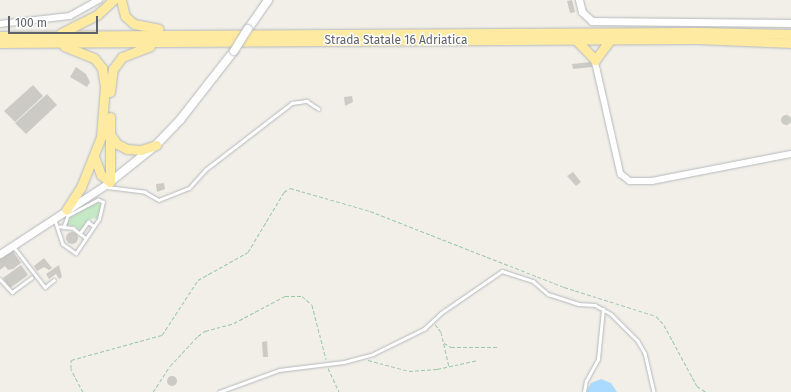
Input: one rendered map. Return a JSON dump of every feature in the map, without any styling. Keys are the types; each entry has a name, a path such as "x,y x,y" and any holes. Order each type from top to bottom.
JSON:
{"highway":[{"path":"55,39 82,25 113,0"},
{"path":"121,0 125,16 134,24 148,28 186,28 215,34"},
{"name":"Strada Statale 16 Adriatica","path":"0,43 55,39 215,34 791,34"},
{"name":"Strada Statale 16 Adriatica","path":"0,36 163,42 610,40 791,43"},
{"path":"55,39 83,51 94,58 102,68 105,122 94,156 66,210"},
{"path":"576,40 595,60 610,40"},
{"path":"107,184 113,69 122,58 134,50 163,42"},
{"path":"110,134 127,149 141,150 156,145"},
{"path":"94,156 107,184"}],"main road":[{"path":"107,184 156,145 202,94 234,51 268,0"}],"street":[{"path":"0,24 70,16 99,0"},
{"path":"579,0 582,12 592,21 791,23"},
{"path":"595,60 621,174 630,181 652,180 791,154"},
{"path":"0,254 107,184"}],"lane":[{"path":"107,184 113,189 145,192 159,200 189,188 205,170 292,103 307,101 319,109"},
{"path":"54,218 59,227 63,244 74,253 99,219 103,205 100,200 68,216 64,227"},
{"path":"80,233 88,222 94,226"},
{"path":"59,227 64,227 80,233 86,238"},
{"path":"12,245 45,287 54,280"},
{"path":"219,392 273,372 357,359 416,334 502,271 533,281 548,294 602,309 624,325 638,341 645,353 654,392"},
{"path":"0,279 12,292 31,278"},
{"path":"584,392 586,381 598,359 602,309"}],"path":[{"path":"83,392 71,369 71,360 157,337 168,330 198,280 248,252 284,192 290,188 370,211 564,286 656,316 664,325 697,386 706,392"},
{"path":"153,392 170,366 198,336 205,331 234,323 289,296 302,296 312,305 327,363 339,392"},
{"path":"432,321 444,343 449,366"},
{"path":"444,343 451,347 498,347"},
{"path":"357,359 409,371 449,366 478,360"}],"green space":[{"path":"98,202 101,205 98,220 94,218 88,220 80,231 75,226 66,225 71,216"}],"water":[{"path":"601,379 611,383 617,392 586,392 591,383"}],"building":[{"path":"572,0 575,12 570,13 567,1"},
{"path":"591,62 592,67 573,69 572,64"},
{"path":"76,67 86,74 90,82 87,87 70,77"},
{"path":"33,85 43,96 15,122 4,111"},
{"path":"47,94 57,105 26,134 15,123"},
{"path":"352,96 353,102 345,106 344,97"},
{"path":"784,115 788,115 791,120 788,125 784,125 781,122 781,118"},
{"path":"573,172 581,182 576,186 567,176"},
{"path":"164,183 165,189 157,192 156,184"},
{"path":"70,232 74,232 78,238 74,244 70,244 66,240 66,236"},
{"path":"12,250 21,263 13,269 8,270 5,266 0,270 0,259"},
{"path":"44,258 52,268 49,270 44,267 37,271 34,266"},
{"path":"21,265 28,275 10,288 3,278"},
{"path":"59,265 62,277 59,279 56,274 49,279 46,274"},
{"path":"267,341 268,357 263,357 262,342"},
{"path":"170,376 174,376 177,381 174,386 170,386 167,383 167,379"}]}
